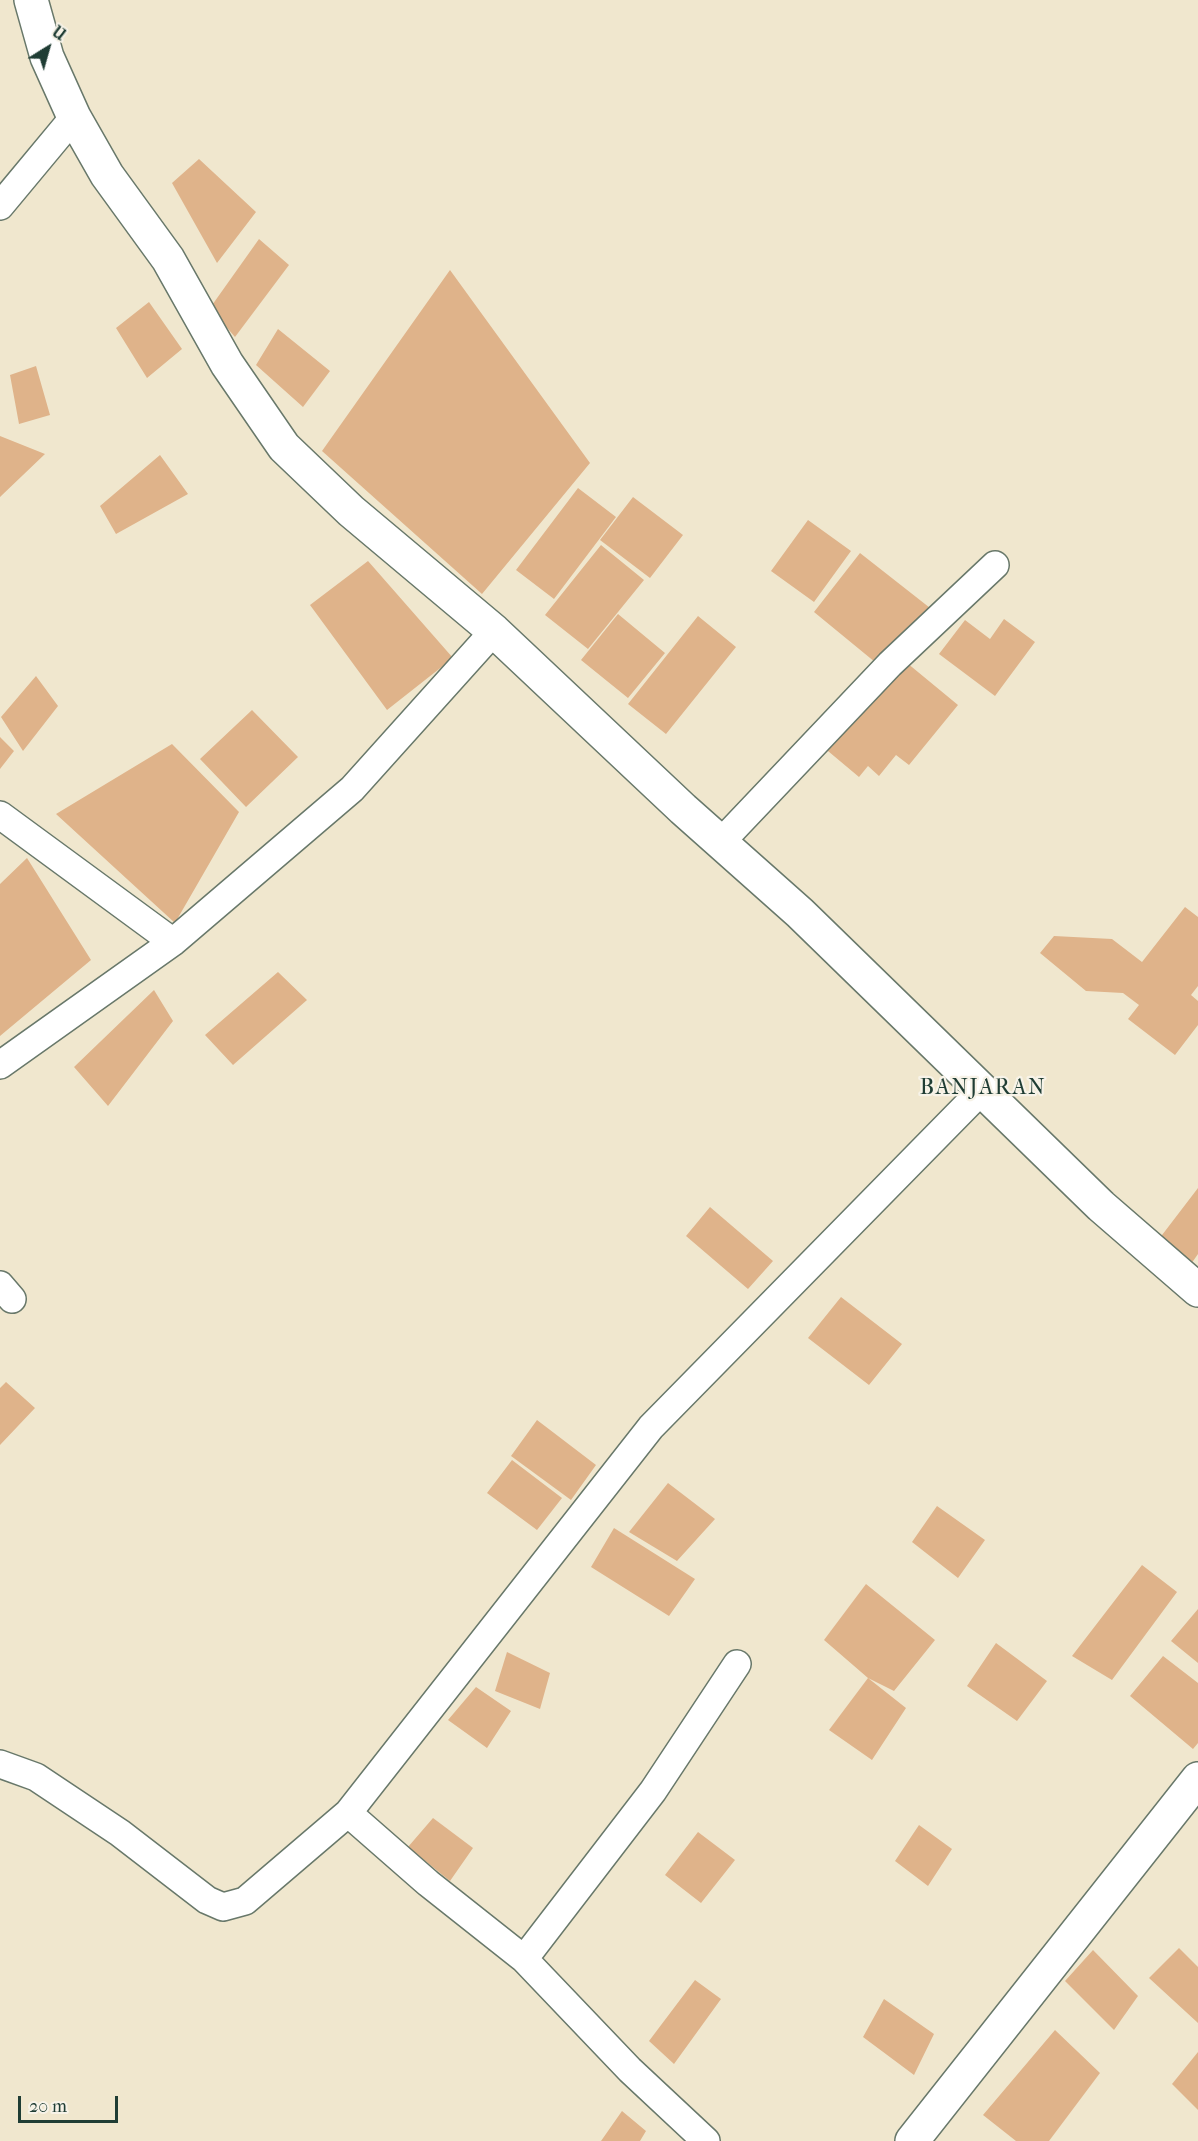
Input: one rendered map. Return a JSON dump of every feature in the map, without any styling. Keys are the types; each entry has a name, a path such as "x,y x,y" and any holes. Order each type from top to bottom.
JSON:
{"street":[{"path":"31,0 47,57 74,117 106,175 168,259 227,364 284,447 351,511 494,631 683,809 722,841 983,1089 1101,1206 1198,1290"},
{"path":"0,206 74,117"},
{"path":"722,841 890,664 995,565"},
{"path":"0,1065 173,942 352,789 494,631"},
{"path":"0,815 173,942"},
{"path":"0,1764 36,1777 120,1833 207,1900 223,1906 245,1901 348,1814 651,1427 983,1089"},
{"path":"524,1959 653,1791 737,1664"},
{"path":"912,2141 1198,1779"},
{"path":"348,1814 428,1883 524,1959 630,2070 706,2141"}],"building":[{"path":"199,159 256,212 217,263 172,183"},
{"path":"259,239 289,265 235,337 210,308"},
{"path":"450,270 590,463 482,594 322,451"},
{"path":"149,302 182,349 147,378 116,328"},
{"path":"278,329 330,371 303,407 256,365"},
{"path":"36,366 50,415 19,424 10,375"},
{"path":"0,436 45,454 0,497"},
{"path":"160,455 188,494 116,534 100,506"},
{"path":"578,488 616,517 554,599 516,570"},
{"path":"633,497 683,535 650,578 600,540"},
{"path":"808,520 851,551 814,602 771,571"},
{"path":"601,545 644,580 588,649 545,615"},
{"path":"860,553 939,615 881,667 814,612"},
{"path":"368,561 453,658 387,710 310,605"},
{"path":"618,614 665,653 628,698 581,660"},
{"path":"698,616 736,647 666,734 628,704"},
{"path":"1004,619 1035,642 995,696 939,654 965,620 990,639"},
{"path":"901,658 958,705 909,765 896,755 879,776 868,766 859,777 822,746"},
{"path":"36,676 58,706 23,751 1,717"},
{"path":"252,710 298,757 246,807 200,759"},
{"path":"0,737 14,751 0,769"},
{"path":"172,744 239,812 175,923 56,814"},
{"path":"27,858 91,960 0,1036 0,884"},
{"path":"1185,907 1198,917 1198,986 1191,995 1198,1001 1198,1025 1175,1055 1128,1019 1139,1005 1123,993 1086,991 1040,953 1054,936 1112,939 1142,962"},
{"path":"278,972 307,1000 233,1065 205,1035"},
{"path":"154,990 173,1021 108,1106 74,1067"},
{"path":"1198,1188 1198,1254 1191,1264 1159,1239"},
{"path":"710,1207 773,1261 748,1289 686,1236"},
{"path":"841,1297 902,1344 869,1385 808,1338"},
{"path":"6,1382 35,1408 0,1445 0,1388"},
{"path":"537,1420 596,1465 571,1500 511,1456"},
{"path":"512,1460 562,1498 537,1530 487,1493"},
{"path":"668,1483 715,1519 677,1561 629,1532"},
{"path":"937,1506 985,1540 958,1578 912,1542"},
{"path":"614,1528 695,1579 669,1616 591,1567"},
{"path":"1142,1565 1177,1592 1112,1680 1072,1656"},
{"path":"866,1584 935,1640 894,1691 868,1678 824,1640"},
{"path":"1198,1609 1198,1663 1171,1641"},
{"path":"996,1643 1047,1681 1017,1721 967,1686"},
{"path":"507,1652 550,1673 540,1709 495,1691"},
{"path":"1163,1656 1198,1683 1198,1743 1193,1749 1130,1696"},
{"path":"868,1678 906,1708 872,1760 829,1730"},
{"path":"476,1687 511,1711 487,1748 448,1720"},
{"path":"433,1818 473,1848 450,1881 408,1847"},
{"path":"919,1825 952,1849 928,1886 895,1861"},
{"path":"698,1832 735,1860 701,1903 665,1875"},
{"path":"1179,1948 1198,1967 1198,2023 1149,1978"},
{"path":"1093,1950 1138,1996 1114,2030 1065,1981"},
{"path":"695,1980 721,1999 674,2064 649,2041"},
{"path":"884,1999 934,2034 914,2075 863,2037"},
{"path":"1055,2030 1100,2073 1049,2141 1016,2141 983,2115"},
{"path":"1198,2052 1198,2110 1172,2084"},
{"path":"622,2111 646,2131 640,2141 601,2141"}],"district":[{"name":"BANJARAN","path":"983,1089"}]}
